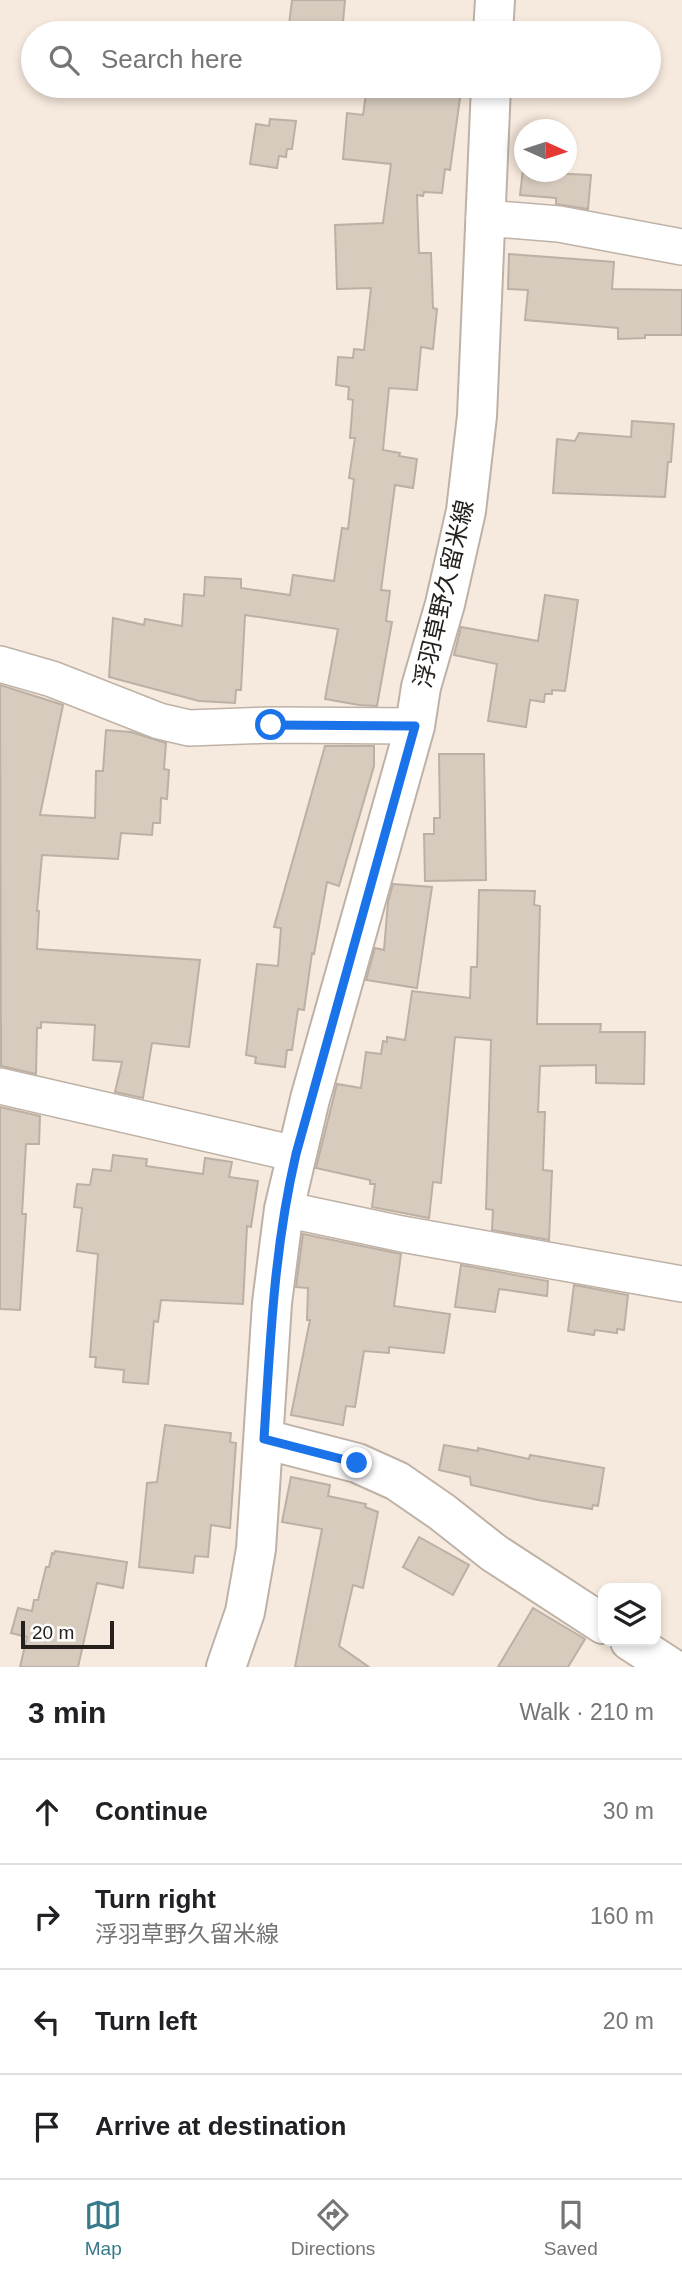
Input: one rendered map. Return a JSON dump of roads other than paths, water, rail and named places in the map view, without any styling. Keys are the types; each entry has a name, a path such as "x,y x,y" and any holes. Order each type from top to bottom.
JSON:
{"main road":[{"path":"494,21 495,0"},
{"name":"浮羽草野久留米線","path":"226,1667 245,1612 256,1549 272,1303 284,1209 296,1154 415,726 421,687 445,604 466,511 477,416 490,98"},
{"path":"264,1439 357,1463 397,1480 494,1553 598,1620"},
{"path":"638,1646 670,1667"}],"street":[{"path":"484,218 559,224 682,247"},
{"path":"0,664 51,679 159,721 189,727 415,726"},
{"path":"0,1086 296,1154"},
{"path":"284,1209 402,1234 682,1284"}]}
